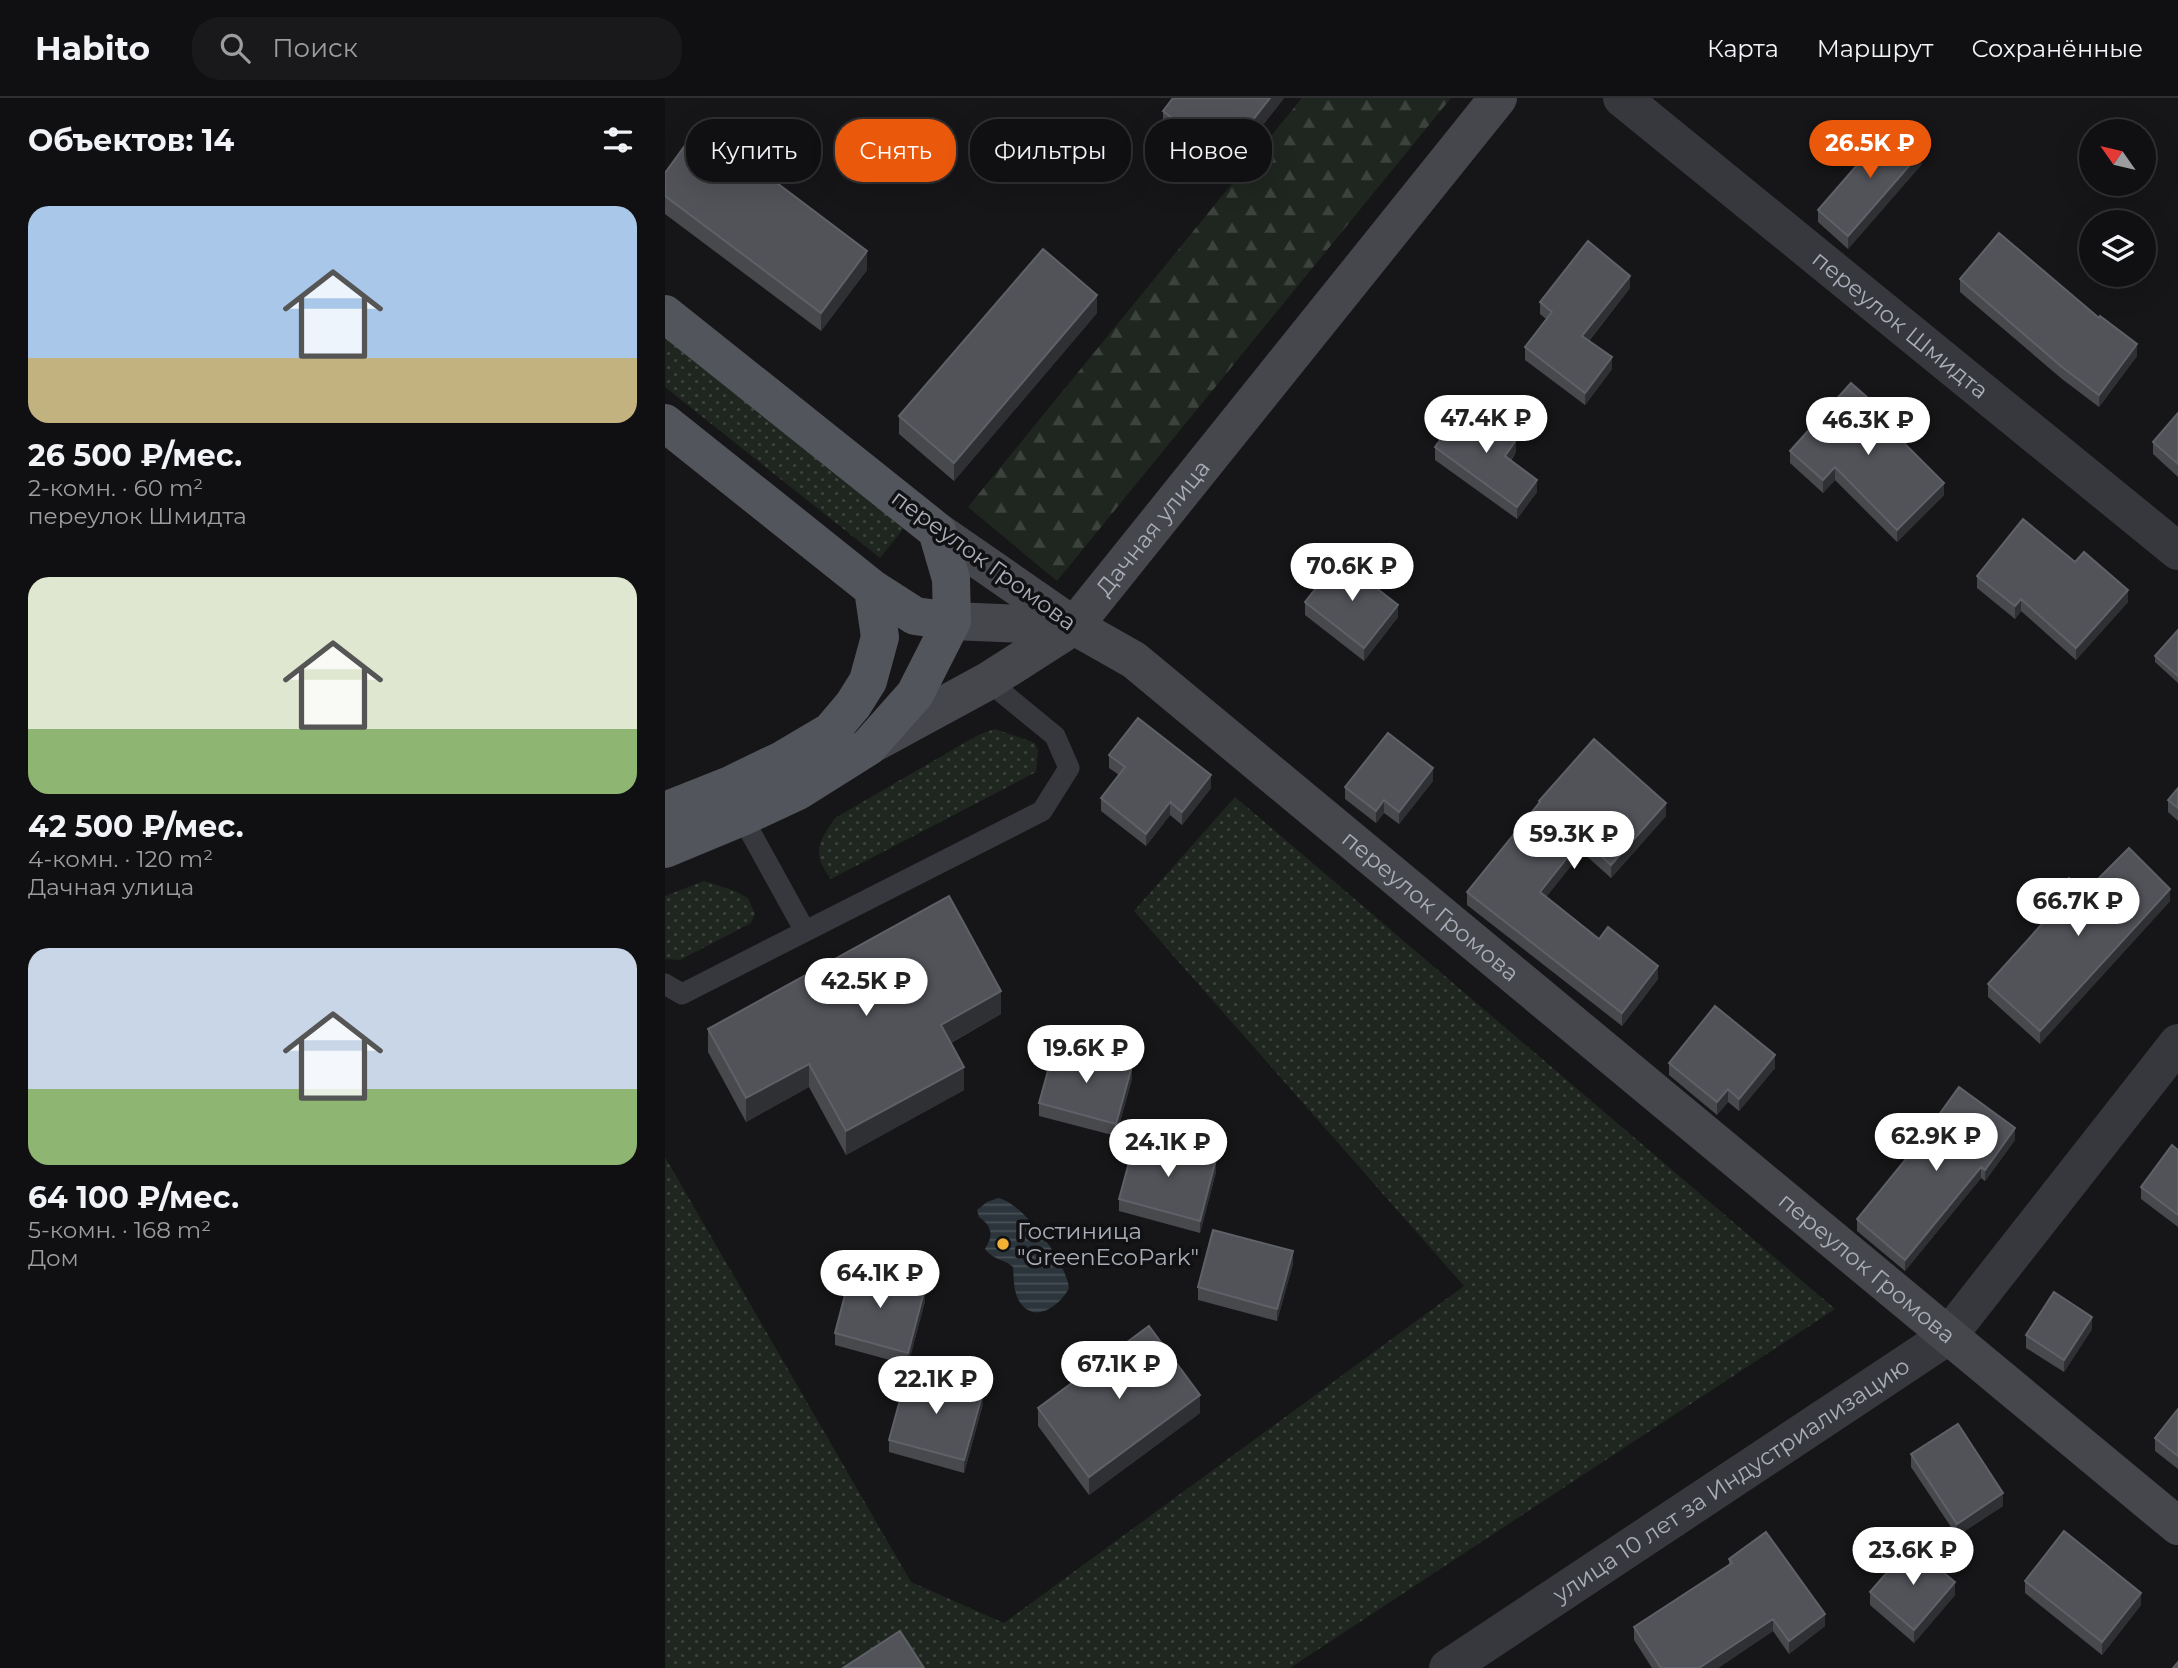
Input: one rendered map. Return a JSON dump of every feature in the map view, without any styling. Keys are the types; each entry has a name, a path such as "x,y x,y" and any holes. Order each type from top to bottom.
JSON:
{"main road":[{"name":"переулок Громова","path":"665,314 937,531"},
{"path":"665,424 873,589 915,616 952,621"},
{"path":"868,747 915,694 952,621 951,579 937,531"},
{"path":"665,811 728,786 782,760 831,731 853,705 868,681 880,636 873,589"},
{"name":"Дачная улица","path":"665,849 798,791 868,747"}],"street":[{"name":"Дачная улица","path":"868,747 988,681 1074,626 1498,98"},
{"name":"переулок Шмидта","path":"1622,98 2178,551"},
{"name":"переулок Громова","path":"937,531 1074,626 1134,660 2178,1526"},
{"path":"952,621 1074,626"},
{"name":"улица 10 лет за Индустриализацию","path":"1448,1668 1948,1336 2178,1043"}],"lane":[{"path":"665,984 682,994 1042,811 1069,768 1055,736 988,681"},
{"path":"742,817 806,931"}],"green space":[{"path":"1302,98 1451,98 1057,581 968,507 1233,182 1272,182 1272,135"},
{"path":"665,337 904,528 880,558 665,387"},
{"path":"995,729 1035,743 1038,751 1036,772 831,879 821,862 819,848 824,834 835,818 978,735"},
{"path":"1235,797 1835,1309 1290,1668 665,1668 665,1157 911,1582 1004,1623 1464,1286 1134,911"},
{"path":"704,881 748,898 755,914 751,923 680,960 665,959 665,896"}],"shaded area":[{"path":"998,1198 1008,1202 1031,1222 1052,1250 1066,1277 1069,1288 1065,1295 1046,1310 1032,1312 1025,1308 1016,1293 1013,1267 985,1249 990,1239 990,1231 977,1210"}],"building":[{"path":"1173,98 1270,98 1254,119 1173,119 1163,111"},
{"path":"1892,125 1922,151 1848,236 1818,210"},
{"path":"686,144 686,182 776,182 867,251 821,313 665,196 665,173"},
{"path":"1999,233 2099,318 2100,316 2137,344 2099,395 2062,367 1960,279"},
{"path":"1588,241 1630,276 1582,336 1612,357 1585,393 1525,347 1552,312 1540,302"},
{"path":"1043,249 1097,295 954,463 899,416"},
{"path":"1851,383 1884,412 1879,418 1944,483 1897,530 1835,467 1823,480 1790,451"},
{"path":"1467,404 1516,440 1505,456 1537,480 1517,507 1435,447"},
{"path":"2178,413 2178,464 2153,442"},
{"path":"2023,519 2075,562 2084,552 2128,590 2076,648 2021,599 2015,606 1977,576"},
{"path":"1339,559 1398,605 1364,648 1305,602"},
{"path":"2178,630 2178,676 2155,656"},
{"path":"1138,718 1211,775 1182,812 1170,802 1146,834 1101,798 1125,767 1109,755"},
{"path":"1388,733 1433,768 1399,812 1384,800 1376,811 1345,787"},
{"path":"1594,739 1666,803 1611,865 1582,839 1540,892 1599,939 1608,927 1658,966 1622,1013 1467,892 1539,801"},
{"path":"2178,788 2178,808 2168,800"},
{"path":"2129,848 2170,889 2040,1031 1988,984 2051,914 2043,908 2069,878 2085,892"},
{"path":"949,896 1001,991 941,1025 964,1067 846,1131 809,1064 746,1098 708,1029"},
{"path":"1715,1006 1775,1055 1739,1099 1728,1089 1717,1102 1669,1063"},
{"path":"1055,1046 1132,1066 1116,1124 1039,1103"},
{"path":"1959,1087 2015,1128 1985,1170 1981,1167 1905,1260 1857,1219 1915,1148"},
{"path":"1136,1137 1216,1159 1200,1221 1119,1199"},
{"path":"2172,1145 2178,1150 2178,1215 2141,1187"},
{"path":"1213,1230 1293,1251 1277,1309 1198,1287"},
{"path":"852,1268 925,1288 908,1353 835,1333"},
{"path":"2054,1292 2092,1317 2064,1360 2026,1335"},
{"path":"1149,1326 1200,1395 1089,1477 1038,1408"},
{"path":"908,1371 983,1392 964,1460 889,1440"},
{"path":"2178,1409 2178,1456 2155,1438"},
{"path":"1958,1424 2003,1493 1957,1524 1911,1454"},
{"path":"2064,1531 2141,1593 2102,1642 2025,1581"},
{"path":"1766,1532 1825,1614 1789,1641 1773,1619 1699,1668 1661,1668 1634,1627 1732,1563 1729,1559"},
{"path":"1911,1545 1955,1582 1914,1630 1870,1592"},
{"path":"900,1631 924,1668 843,1668"}],"place":[{"name":"Гостиница \"GreenEcoPark\"","path":"1003,1244"}]}
